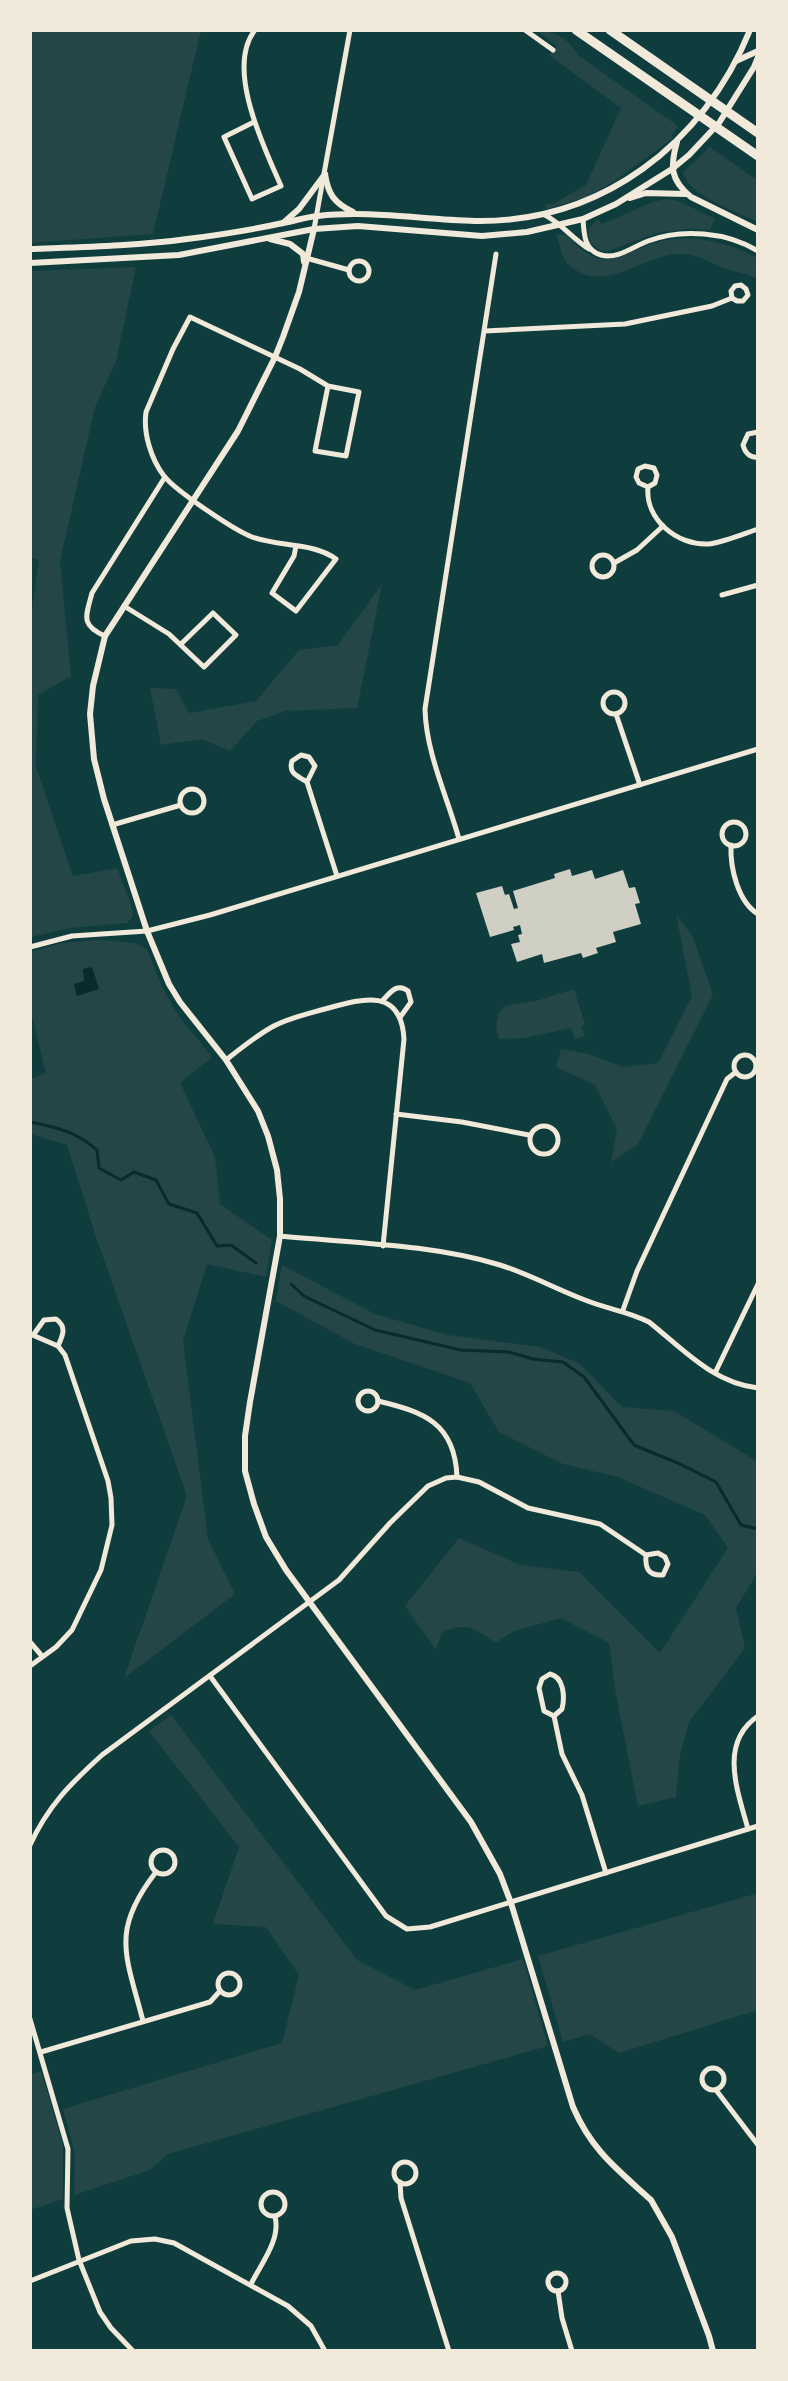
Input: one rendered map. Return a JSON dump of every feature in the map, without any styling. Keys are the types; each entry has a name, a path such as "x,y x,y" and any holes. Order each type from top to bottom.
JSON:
{"highway":[{"path":"576,30 758,156"},
{"path":"610,30 758,133"}],"street":[{"path":"254,122 224,137 252,199 281,186 254,122 248,99 245,63 248,38 255,30"},
{"path":"350,30 325,174 299,292 275,357 238,431 105,636 90,714 94,759 147,931 169,984 226,1060 258,1111 277,1170 280,1236 245,1436 245,1471 266,1537 310,1603 471,1822 500,1874 580,2125 600,2153 658,2209 678,2253 713,2351"},
{"path":"525,30 553,50"},
{"path":"30,249 140,245 316,216 356,213 478,221 543,214 606,192 652,163 676,143 705,112 728,76 750,30"},
{"path":"736,61 758,54"},
{"path":"30,263 179,255 314,229 358,226 482,236 527,232 583,219 672,169 689,155 719,123 744,84 758,54"},
{"path":"676,143 672,169 682,189 691,197"},
{"path":"325,174 328,193 339,205 356,213"},
{"path":"281,224 301,207 325,174"},
{"path":"619,201 646,193 665,192 691,197 758,230"},
{"path":"543,214 577,242 607,256 650,240 690,234 730,239 758,251"},
{"path":"583,219 584,239 593,251"},
{"path":"267,238 290,244 303,254 306,262"},
{"path":"459,839 430,742 425,709 496,254"},
{"path":"361,261 369,266 370,273 358,282 350,276 349,270 352,264 361,261"},
{"path":"306,262 349,270"},
{"path":"485,331 625,324 712,306 732,298"},
{"path":"296,546 294,556 272,593 296,611 336,559 328,553 296,546 250,536 209,512 165,477 148,443 144,422 146,412 190,317 328,386 359,392 346,456 315,451 328,386"},
{"path":"758,432 748,434 743,445 750,456 758,457"},
{"path":"647,465 654,468 657,477 655,483 648,487 639,483 636,477 638,469 647,465"},
{"path":"105,636 91,629 87,622 92,593 165,477"},
{"path":"648,487 650,507 663,526 675,535 699,544 715,543 758,529"},
{"path":"614,563 610,557 600,556 594,559 592,570 597,576 611,574 614,563 637,550 663,526"},
{"path":"722,595 758,585"},
{"path":"124,606 181,644 204,667 236,635 213,613 181,644"},
{"path":"614,692 625,701 624,708 616,714 609,713 603,704 605,697 614,692"},
{"path":"616,714 640,785"},
{"path":"30,947 72,936 147,931 210,915 758,749"},
{"path":"307,782 295,776 291,769 292,761 301,755 312,759 315,766 307,782 337,876"},
{"path":"189,789 203,795 204,803 197,812 186,811 181,805 181,797 189,789"},
{"path":"112,825 181,805"},
{"path":"738,823 744,828 745,835 742,842 731,845 724,841 722,830 727,824 738,823"},
{"path":"731,845 730,857 742,898 749,909 758,914"},
{"path":"382,1001 397,988 408,991 411,1002 401,1016"},
{"path":"226,1060 263,1032 286,1020 354,1001 382,1001 401,1016 404,1039 383,1246"},
{"path":"746,1055 755,1061 755,1071 749,1076 742,1077 736,1072 734,1062 739,1056 746,1055"},
{"path":"623,1310 637,1271 727,1079 736,1072"},
{"path":"396,1114 529,1135 538,1128 548,1127 557,1135 557,1145 551,1153 538,1151 529,1143 529,1135"},
{"path":"280,1236 444,1253 497,1264 592,1303 623,1310 649,1322 684,1354 715,1373 732,1382 758,1388"},
{"path":"715,1373 758,1284"},
{"path":"30,1666 56,1647 72,1630 101,1570 112,1525 108,1481 72,1371 58,1346 32,1334 44,1320 61,1322 64,1330 58,1346"},
{"path":"378,1401 410,1409 432,1421 452,1445 457,1460 457,1477"},
{"path":"30,1845 46,1813 65,1789 102,1755 339,1580 428,1486 457,1477 479,1482 528,1508 600,1524 646,1555 662,1555 668,1564 665,1572 659,1575 650,1573 646,1568 646,1555"},
{"path":"30,1642 42,1656"},
{"path":"550,1674 560,1680 563,1698 562,1709 554,1716 544,1711 539,1688 542,1679 550,1674"},
{"path":"210,1676 386,1916 407,1929 430,1927 758,1826"},
{"path":"554,1716 562,1754 582,1795 606,1873"},
{"path":"748,1829 734,1777 734,1752 740,1735 758,1716"},
{"path":"161,1851 169,1852 174,1858 173,1869 168,1874 156,1872 152,1858 161,1851"},
{"path":"143,2021 129,1967 125,1932 136,1901 156,1872"},
{"path":"228,1972 238,1977 240,1983 236,1992 226,1995 220,1991 217,1981 221,1975 228,1972"},
{"path":"41,2052 210,2002 220,1991"},
{"path":"30,2019 68,2149 67,2208 79,2260 100,2312 133,2351"},
{"path":"709,2068 716,2068 724,2076 722,2086 716,2090 709,2090 702,2081 703,2073 709,2068"},
{"path":"716,2090 758,2145"},
{"path":"400,2182 407,2184 413,2180 416,2170 412,2164 405,2162 396,2166 395,2177 400,2182 401,2198 449,2351"},
{"path":"274,2193 281,2196 285,2203 284,2210 275,2217 267,2214 261,2205 266,2195 274,2193"},
{"path":"251,2284 274,2239 278,2227 275,2217"},
{"path":"30,2281 131,2241 155,2239 174,2243 251,2284 301,2316 311,2326 325,2351"},
{"path":"558,2291 572,2351"}],"shaded area":[{"path":"30,30 201,30 153,234 30,243"},
{"path":"536,30 561,37 579,56 678,126 673,138 616,180 587,197 546,209 545,205 555,203 586,185 621,108 549,55 557,46"},
{"path":"710,147 758,181 758,222 714,202 693,188 687,180 683,172"},
{"path":"667,199 679,201 715,219 710,230 657,233 607,251 590,243 588,230 597,219 602,224"},
{"path":"556,234 567,235 581,249 605,259 667,240 714,242 758,258 758,280 684,254 664,256 607,276 593,276 567,263"},
{"path":"136,267 116,361 95,407 60,561 71,676 38,695 36,767 73,876 117,868 133,917 127,923 71,928 30,937 30,624 39,560 30,558 30,271"},
{"path":"382,584 357,708 285,711 257,721 230,751 202,739 161,745 150,688 176,689 189,713 256,701 299,650 338,645"},
{"path":"676,914 693,937 713,995 638,1144 611,1162 617,1129 595,1085 556,1067 561,1049 589,1054 623,1067 658,1063 692,996"},
{"path":"100,940 135,943 147,949 162,987 178,1015 212,1057 180,1083 215,1157 220,1204 272,1240 266,1277 207,1264 183,1341 208,1539 235,1594 124,1678 187,1496 67,1145 30,1134 30,1079 46,1073 30,1008 30,952 62,943"},
{"path":"92,967 99,989 77,996 74,984 84,981 83,969"},
{"path":"574,989 585,1024 581,1026 585,1036 575,1039 571,1028 525,1038 499,1039 496,1027 499,1013 505,1006 536,1001"},
{"path":"282,1265 375,1314 448,1335 541,1347 580,1364 622,1407 674,1411 758,1462 758,1572 736,1608 745,1648 689,1722 680,1755 676,1797 638,1806 609,1643 561,1618 514,1631 495,1643 470,1628 457,1628 441,1633 436,1650 405,1606 459,1538 520,1565 579,1572 660,1653 728,1548 705,1515 618,1477 563,1464 499,1432 470,1383 355,1344 276,1301"},
{"path":"171,1715 357,1960 415,1990 523,1959 548,2046 168,2154 150,2170 74,2195 75,2154 63,2109 282,2043 299,1975 266,1927 213,1924 239,1847 149,1731"},
{"path":"758,1893 758,2010 619,2053 590,2034 563,2042 538,1956"},
{"path":"41,2071 63,2145 63,2199 30,2210 30,2074"}],"building":[{"path":"570,869 572,876 592,870 595,879 623,870 629,888 635,887 640,903 635,904 641,924 613,932 616,942 596,948 598,953 583,958 581,953 544,963 542,954 517,962 511,944 520,942 520,925 513,927 514,930 490,937 476,893 502,886 505,895 509,894 514,909 518,908 513,891 555,878 554,874"}],"waterway":[{"path":"30,1122 57,1128 82,1139 97,1150 99,1168 121,1180 134,1172 156,1180 169,1204 197,1213 217,1246 231,1245 256,1263"},
{"path":"291,1284 304,1296 375,1330 461,1350 509,1352 533,1359 563,1362 584,1377 634,1445 716,1482 741,1525 758,1529"}]}
